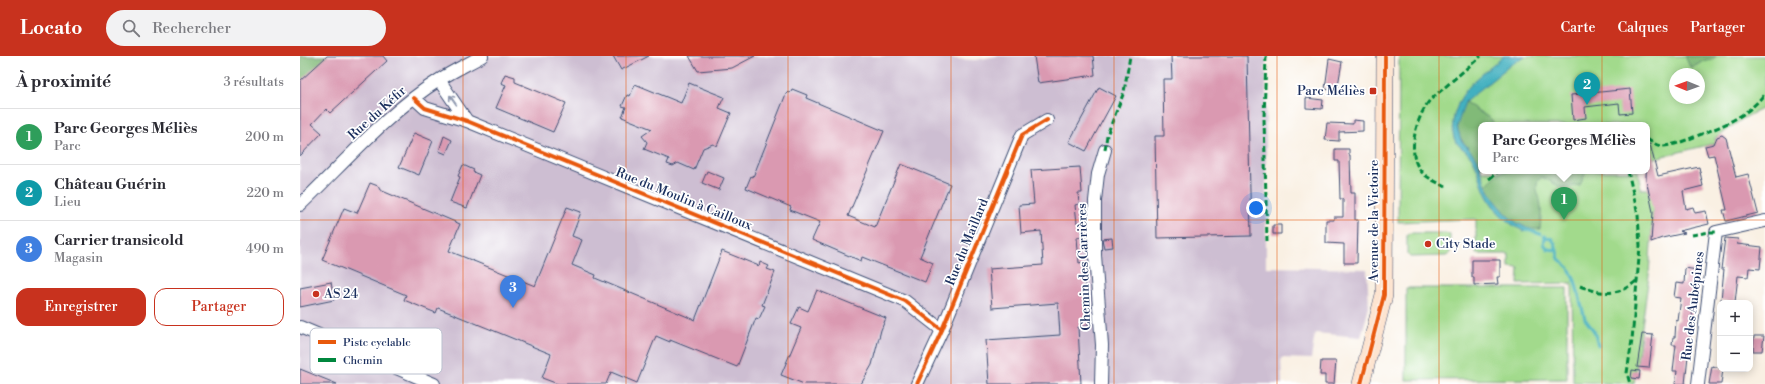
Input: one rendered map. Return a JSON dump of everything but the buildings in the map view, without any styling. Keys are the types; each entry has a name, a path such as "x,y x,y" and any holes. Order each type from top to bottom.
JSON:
{"street":[{"name":"Rue du Kéfir","path":"300,205 388,119 439,80 482,56"},
{"name":"Avenue de la Victoire","path":"1361,384 1384,295 1385,56"},
{"path":"439,80 467,120"},
{"name":"Rue du Moulin à Cailloux","path":"414,98 425,108 467,120 905,301 942,330"},
{"name":"Rue du Maillard","path":"917,384 942,330 1022,135 1048,120"},
{"name":"Chemin des Carrières","path":"1101,384 1102,345 1095,255 1095,201 1098,174 1105,150"},
{"name":"Rue des Aubépines","path":"1698,384 1716,232 1765,220"},
{"path":"300,328 310,332"},
{"path":"410,374 434,384"}],"shaded area":[{"path":"300,56 944,56 955,59 976,60 996,56 1266,56 1266,267 1367,269 1369,307 1361,337 1315,333 1311,359 1281,358 1282,384 300,384"}],"green space":[{"path":"300,56 328,56 300,83"},
{"path":"1399,56 1765,56 1765,107 1744,118 1715,138 1716,143 1650,159 1650,122 1478,122 1478,174 1638,174 1641,189 1648,189 1650,198 1654,197 1649,275 1634,384 1573,382 1572,283 1518,284 1519,268 1509,267 1509,254 1476,254 1476,219 1398,222"},
{"path":"1685,56 1716,56 1713,60 1706,60 1693,67 1690,67"},
{"path":"1465,102 1493,122 1478,122 1478,162 1461,138 1458,131 1457,124 1459,114"},
{"path":"1498,174 1585,174 1580,185 1568,187 1556,185 1542,177 1539,179 1537,182 1537,191 1541,207 1540,229 1531,229 1514,221 1500,208 1486,185"},
{"name":"City Stade","path":"1410,233 1446,233 1450,235 1450,254 1446,256 1410,257 1407,254 1407,235"},
{"path":"1406,288 1567,288 1567,379 1406,380"}],"water":[{"path":"1504,56 1525,56 1513,63 1465,102 1457,126 1461,140 1477,158 1478,172 1470,155 1455,141 1453,130 1453,122 1460,99 1470,85"},
{"path":"1479,174 1482,174 1486,185 1494,199 1510,218 1525,227 1524,231 1511,224 1499,213 1489,200"}],"waterway":[{"path":"1525,229 1540,234"},
{"path":"1544,236 1552,239 1559,259 1569,268 1575,281 1585,319 1594,331 1598,345"},
{"path":"1545,237 1544,244 1548,249 1557,250"}],"marked path":[{"path":"1105,150 1107,135 1124,92 1130,56"},
{"path":"1266,56 1264,118 1267,241"},
{"path":"1446,187 1425,175 1420,170 1416,162 1414,144 1417,124 1430,100 1481,56"},
{"path":"1650,141 1657,145 1665,146 1678,143 1704,133 1742,115 1765,93"},
{"path":"1489,179 1495,174"},
{"path":"1629,174 1638,215 1640,246 1632,340 1627,373 1630,384"},
{"path":"1692,235 1716,232"},
{"path":"1580,286 1595,291 1616,292 1636,281"}],"cycle path":[{"path":"1361,384 1384,295 1385,56"},
{"path":"414,98 425,108 467,121 905,301 942,330"},
{"path":"917,384 942,330 1022,135 1047,120"}],"place":[{"name":"Parc Méliès","path":"1373,91"},
{"name":"Château Guérin","path":"1587,105"},
{"name":"Parc Georges Méliès","path":"1564,220"},
{"name":"City Stade","path":"1428,244"},
{"name":"AS 24","path":"316,294"},
{"name":"Carrier transicold","path":"513,308"}]}
